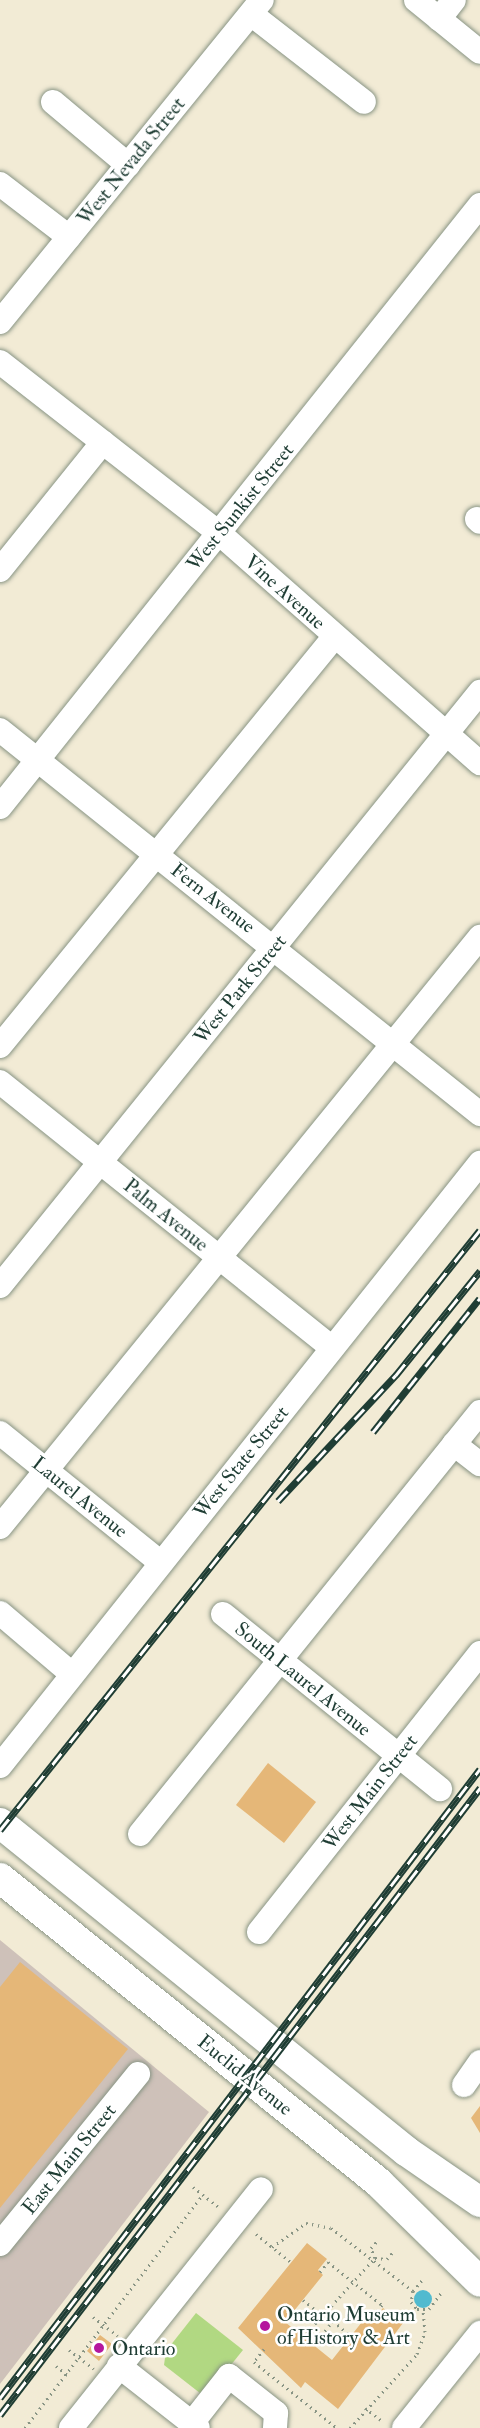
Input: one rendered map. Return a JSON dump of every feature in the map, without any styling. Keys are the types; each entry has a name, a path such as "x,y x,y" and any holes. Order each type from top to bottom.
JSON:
{"main road":[{"path":"0,1822 406,2151 480,2202"},
{"name":"Euclid Avenue","path":"0,1878 379,2183 480,2282"}],"street":[{"path":"416,0 446,9 480,52"},
{"path":"256,7 364,102"},
{"name":"West Nevada Street","path":"0,322 256,7"},
{"path":"53,102 128,165"},
{"path":"0,184 69,237"},
{"name":"West Sunkist Street","path":"0,807 480,206"},
{"name":"Vine Avenue","path":"0,362 219,533 480,763"},
{"path":"0,570 103,442"},
{"path":"0,1046 335,636"},
{"name":"West Park Street","path":"4,1273 101,1163 480,692"},
{"name":"Fern Avenue","path":"0,729 274,946 480,1114"},
{"path":"0,1527 480,938"},
{"name":"Palm Avenue","path":"0,1082 332,1348"},
{"name":"West State Street","path":"2,1764 160,1562 480,1163"},
{"path":"140,1834 480,1412"},
{"name":"Laurel Avenue","path":"0,1433 160,1562"},
{"path":"454,1444 480,1464"},
{"path":"0,1613 72,1674"},
{"name":"South Laurel Avenue","path":"223,1614 440,1789"},
{"name":"West Main Street","path":"259,1932 480,1653"},
{"path":"464,2085 480,2062"},
{"name":"East Main Street","path":"0,2244 138,2074"},
{"path":"71,2428 261,2189"},
{"path":"393,2425 480,2333"},
{"path":"120,2365 195,2426 229,2376 276,2413 275,2428"}],"path":[{"path":"193,2187 236,2220"},
{"path":"25,2428 203,2194"},
{"path":"272,2247 306,2223 317,2225 350,2239 372,2262 414,2291"},
{"path":"256,2234 292,2263"},
{"path":"375,2258 371,2248 377,2241"},
{"path":"330,2314 375,2258 392,2253"},
{"path":"320,2272 328,2262 382,2305 373,2316"},
{"path":"423,2279 414,2291 412,2304 423,2311"},
{"path":"423,2311 441,2294"},
{"path":"303,2300 321,2314 330,2314"},
{"path":"350,2428 365,2408 417,2354 425,2332 423,2311"},
{"path":"303,2337 321,2314"},
{"path":"330,2314 333,2321 351,2336"},
{"path":"93,2317 104,2325 120,2365"},
{"path":"314,2345 333,2321"},
{"path":"264,2349 254,2362 337,2428"},
{"path":"69,2350 79,2358 120,2365"},
{"path":"56,2366 67,2375"},
{"path":"365,2408 393,2425"}],"shaded area":[{"path":"0,1940 209,2112 0,2384"}],"green space":[{"path":"196,2313 243,2350 205,2397 164,2365 166,2351"}],"water":[{"path":"419,2290 427,2290 432,2295 430,2306 419,2308 414,2303 414,2295"}],"building":[{"path":"268,1763 316,1802 284,1843 236,1805"},
{"path":"20,1962 128,2049 0,2208 0,1987"},
{"path":"480,2106 480,2133 471,2118"},
{"name":"Ontario Museum of History & Art","path":"307,2243 327,2259 318,2270 323,2275 285,2322 332,2360 369,2313 375,2318 383,2308 403,2323 338,2409 305,2382 301,2388 238,2328"},
{"path":"100,2335 112,2344 99,2361 87,2351"}],"railway":[{"path":"0,1830 480,1230"},
{"path":"278,1501 396,1375 480,1271"},
{"path":"373,1432 480,1298"},
{"path":"0,2398 480,1769"},
{"path":"0,2415 480,1788"}],"place":[{"name":"Ontario Museum of History & Art","path":"265,2326"},
{"name":"Ontario","path":"99,2348"}]}
